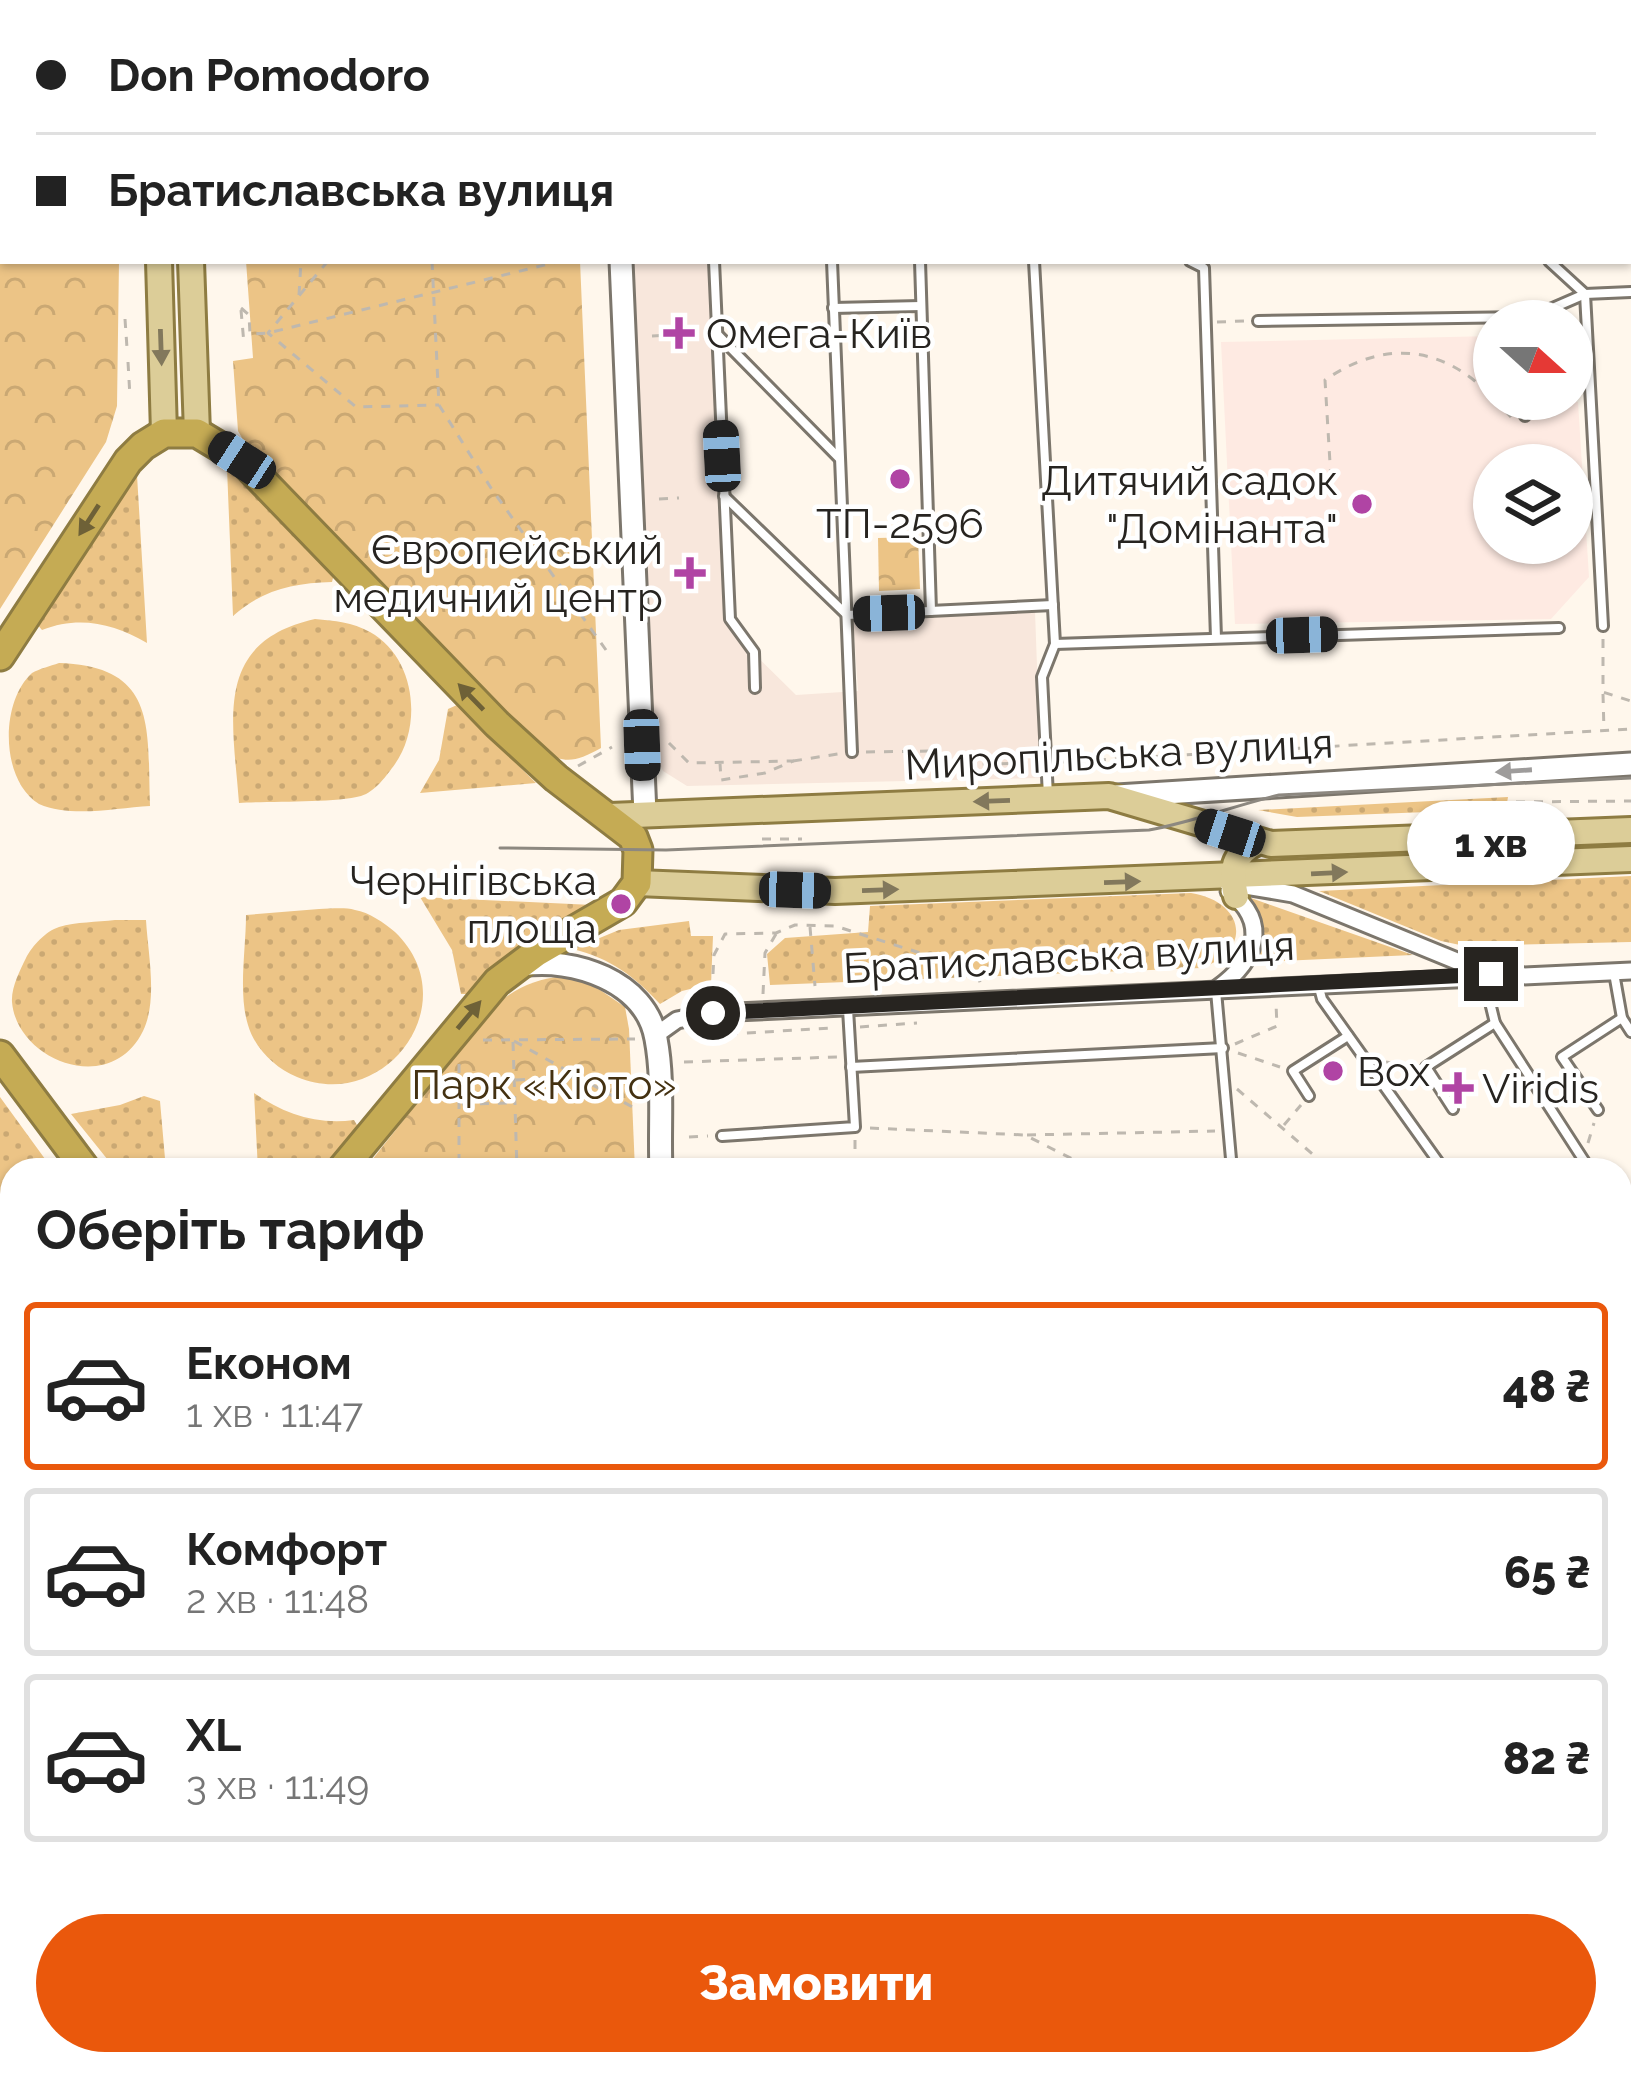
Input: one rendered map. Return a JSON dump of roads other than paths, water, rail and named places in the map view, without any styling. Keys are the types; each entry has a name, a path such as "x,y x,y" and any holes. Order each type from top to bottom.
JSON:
{"highway":[{"path":"0,656 128,461 164,434 197,433 242,460 497,724 556,778 633,837 638,850 637,883 623,902 497,982 351,1158"},
{"path":"0,1055 77,1158"}],"main road":[{"path":"159,264 164,434"},
{"path":"191,264 197,433"},
{"path":"1109,796 1256,842 1631,830"},
{"name":"Миропільська вулиця","path":"610,816 1109,796"},
{"path":"1229,885 1236,858 1256,842"},
{"name":"Братиславська вулиця","path":"637,883 835,891 1229,885 1631,860"}],"street":[{"path":"621,264 645,814"},
{"name":"Миропільська вулиця","path":"1109,796 1631,764"},
{"path":"1216,990 1239,973 1252,955 1249,914 1229,885"},
{"name":"Братиславська вулиця","path":"1229,885 1293,894 1491,974"},
{"path":"518,965 544,961 597,973 630,997 656,1035 661,1158"},
{"name":"Братиславська вулиця","path":"656,1035 677,1020 713,1013 1622,971"}],"lane":[{"path":"714,264 730,619 754,652 755,688"},
{"path":"832,264 852,752"},
{"path":"920,264 931,611"},
{"path":"1034,264 1055,644 1042,677 1048,799"},
{"path":"1552,264 1585,294 1603,626"},
{"path":"1204,265 1216,638"},
{"path":"1571,300 1585,294 1631,292"},
{"path":"833,308 921,306"},
{"path":"1258,321 1473,319"},
{"path":"717,334 840,459"},
{"path":"724,496 847,615 1053,605"},
{"path":"1055,644 1559,628"},
{"path":"1622,971 1622,1018 1631,1032"},
{"path":"1491,974 1487,990 1495,1023 1582,1158"},
{"path":"1318,984 1322,1000 1435,1158"},
{"path":"1216,990 1231,1158"},
{"path":"722,1136 855,1127 848,1007"},
{"path":"1598,1110 1562,1057 1622,1018"},
{"path":"1453,1109 1426,1067 1495,1023"},
{"path":"1309,1096 1293,1071 1348,1036"},
{"path":"851,1062 1223,1048"}],"tram line":[{"path":"500,848 666,850 1149,830 1279,795 1631,778"}],"place":[{"name":"Омега-Київ","path":"679,333"},
{"name":"ТП-2596","path":"900,479"},
{"name":"Дитячий садок \"Домінанта\"","path":"1362,504"},
{"name":"Європейський медичний центр","path":"690,573"},
{"name":"Чернігівська площа","path":"621,904"},
{"name":"Box","path":"1333,1071"},
{"name":"Viridis","path":"1458,1088"}],"park label":[{"name":"Парк «Кіото»","path":"544,1084"}]}
